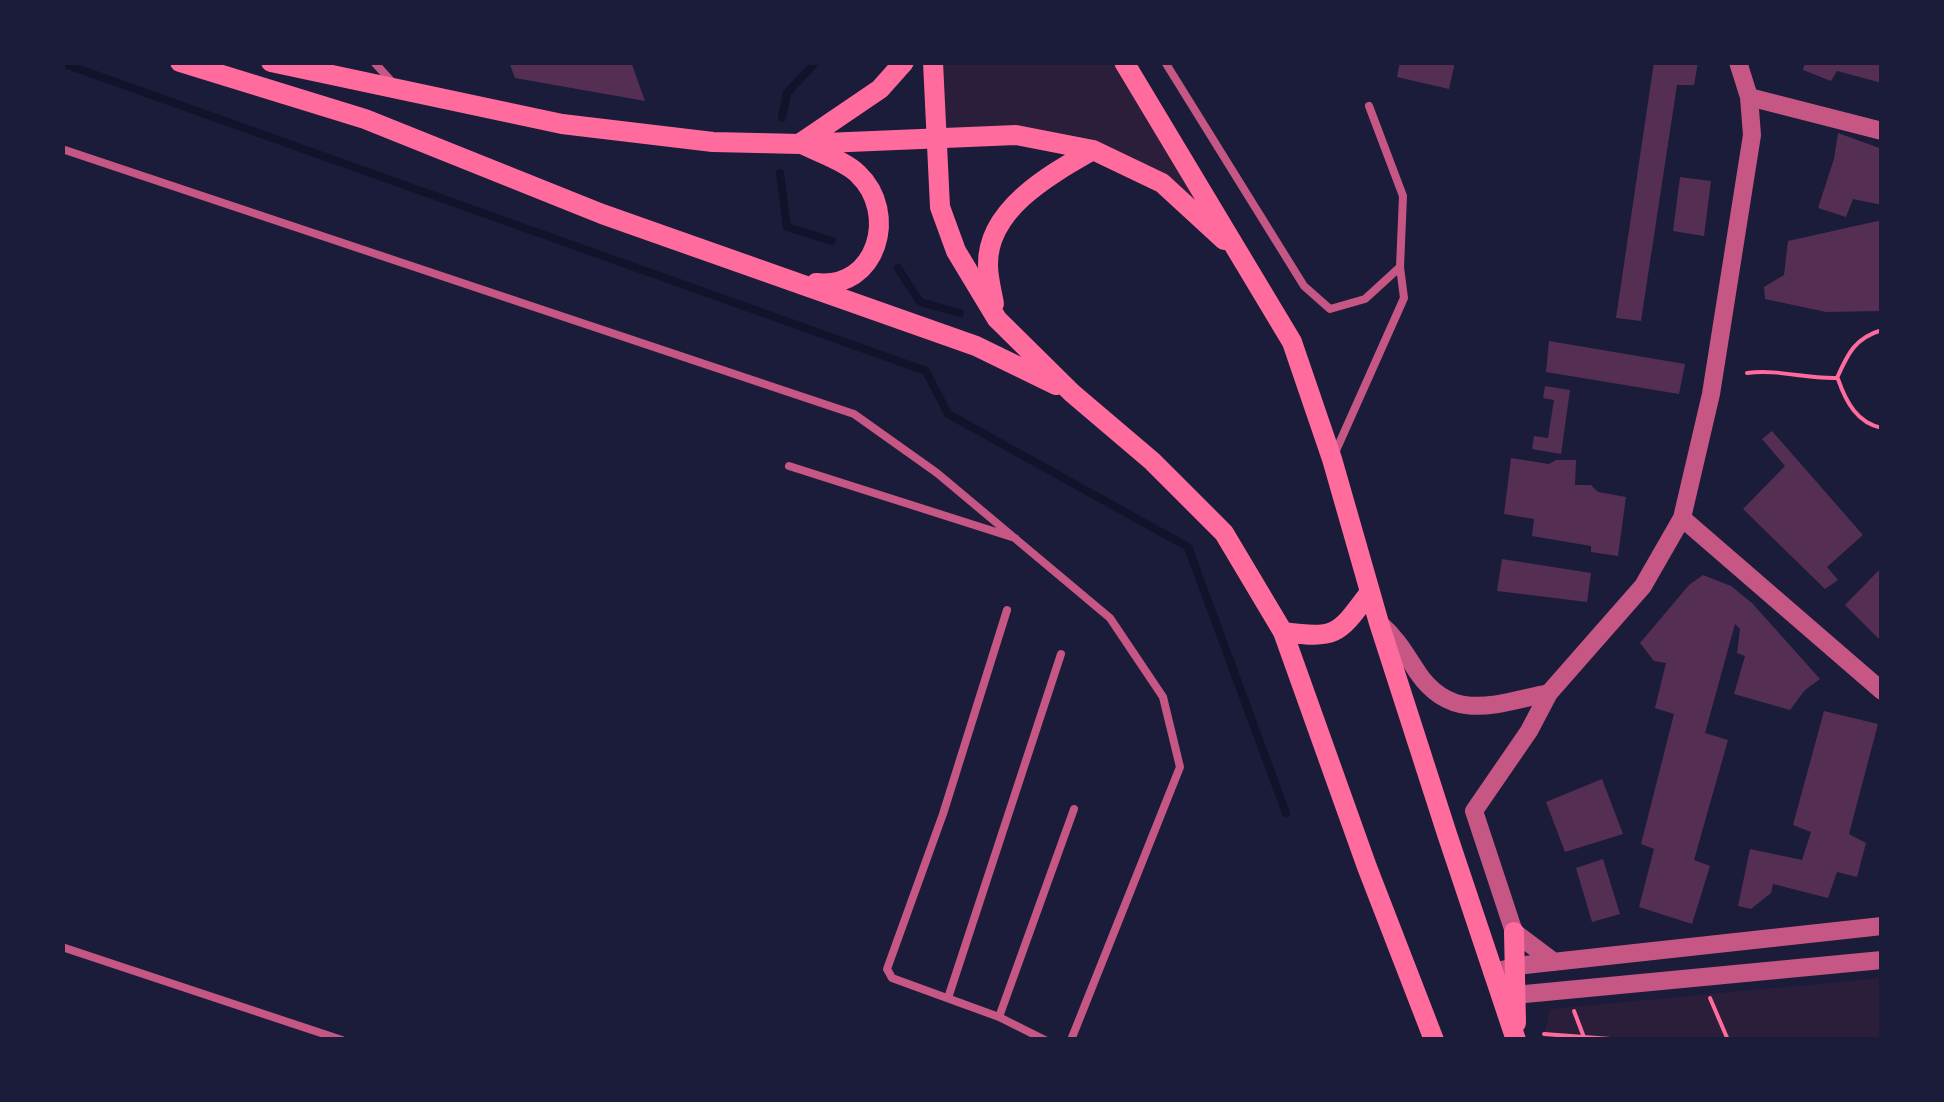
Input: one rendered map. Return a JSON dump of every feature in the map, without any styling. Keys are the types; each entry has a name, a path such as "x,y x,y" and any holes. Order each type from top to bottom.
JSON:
{"main road":[{"path":"180,62 365,120 602,214 976,346 1072,393"},
{"path":"271,62 562,124 714,142 801,144 1016,134 1093,150 1162,183 1244,258"},
{"path":"801,144 880,89 904,62"},
{"path":"933,62 940,207 956,251 997,319 1072,393 1152,460 1224,533 1283,632 1367,868 1434,1040"},
{"path":"1124,62 1292,342 1492,972 1507,995 1516,1040"},
{"path":"790,281 834,286 859,274 880,234 876,197 857,172 801,144"},
{"path":"997,319 988,262 999,225 1029,188 1093,150"},
{"path":"1283,632 1322,637 1347,623 1370,592"},
{"path":"1507,995 1520,966 1514,932"}],"street":[{"path":"1554,962 1514,932 1474,811 1549,693 1644,586 1682,518 1707,412 1752,134 1749,96 1738,62"},
{"path":"1749,96 1882,131"},
{"path":"1682,518 1882,692"},
{"path":"1379,623 1400,640 1417,672 1435,694 1454,704 1474,708 1549,693"},
{"path":"1492,972 1882,926"},
{"path":"1507,995 1882,960"}],"lane":[{"path":"374,62 398,89"},
{"path":"1165,62 1304,286 1330,309 1365,300 1400,267"},
{"path":"1332,459 1404,298 1400,267 1403,196 1370,106"},
{"path":"62,149 854,414 937,473 1110,618 1163,698 1180,767 1071,1040"},
{"path":"789,466 1019,540"},
{"path":"1008,610 943,814 887,969 892,978 999,1017 1046,1040"},
{"path":"948,998 1061,654"},
{"path":"999,1017 1074,809"},
{"path":"62,946 342,1040"}],"path":[{"path":"1882,330 1865,335 1850,349 1838,378 1845,400 1866,425 1882,428"},
{"path":"1746,373 1773,370 1838,378"},
{"path":"1565,990 1581,1038"},
{"path":"1708,994 1728,1040"},
{"path":"1544,1034 1624,1040"}],"shaded area":[{"path":"933,63 1118,63 1241,256 1162,183 1102,152 937,137"},
{"path":"1881,978 1881,1039 1546,1040 1544,1034 1550,1009"}],"building":[{"path":"509,62 631,62 645,101 515,78"},
{"path":"1400,62 1455,62 1449,89 1397,77"},
{"path":"1654,62 1698,62 1694,85 1677,85 1641,321 1616,318"},
{"path":"1805,62 1882,62 1882,83 1837,71 1831,81 1803,70"},
{"path":"1838,133 1882,149 1882,205 1853,199 1846,217 1818,208"},
{"path":"1680,177 1711,181 1704,236 1673,231"},
{"path":"1882,220 1882,311 1826,312 1765,299 1764,287 1784,275 1788,241"},
{"path":"1549,341 1685,364 1679,394 1546,372"},
{"path":"1545,386 1570,390 1561,454 1532,449 1534,436 1548,438 1554,400 1543,398"},
{"path":"1772,431 1863,535 1827,567 1838,580 1825,589 1743,509 1785,466 1762,439"},
{"path":"1511,458 1549,464 1576,460 1575,485 1591,485 1598,492 1626,497 1618,556 1591,552 1591,546 1532,536 1534,519 1504,514"},
{"path":"1502,559 1591,573 1587,602 1497,591"},
{"path":"1882,567 1882,642 1845,605"},
{"path":"1703,575 1731,586 1752,603 1820,679 1805,690 1790,710 1734,694 1745,656 1737,653 1740,629 1735,624 1705,733 1728,740 1694,860 1710,866 1692,924 1639,907 1654,849 1641,844 1674,714 1655,708 1666,663 1654,661 1640,643 1689,585"},
{"path":"1824,711 1878,724 1849,834 1866,843 1857,877 1837,872 1828,898 1773,884 1771,893 1751,909 1738,906 1750,849 1802,860 1811,832 1793,825"},
{"path":"1602,779 1623,834 1565,852 1546,802"},
{"path":"1603,859 1620,914 1592,922 1576,868"}],"waterway":[{"path":"782,118 787,93 816,62"},
{"path":"62,63 926,371 948,414 1188,547 1286,813"},
{"path":"780,173 787,227 832,241"},
{"path":"898,268 920,302 960,313"}]}
